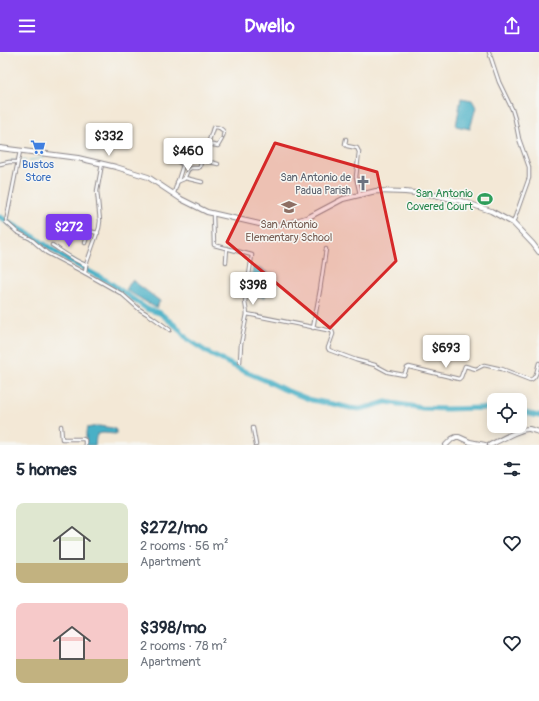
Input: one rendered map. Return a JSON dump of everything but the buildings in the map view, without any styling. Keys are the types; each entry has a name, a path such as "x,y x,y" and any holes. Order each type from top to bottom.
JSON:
{"street":[{"path":"489,52 499,82 512,109 519,139 529,167 529,178 513,223"},
{"path":"178,182 182,181 188,170 191,168 200,167 202,156 213,128 217,127 224,132 218,146 208,144"},
{"path":"346,139 345,144 347,146 357,148 359,152 356,177 360,194"},
{"path":"0,148 78,158 116,166 148,177 187,202 207,212 268,226 286,224 309,216 343,199 376,191 434,195 465,202 491,211 513,223 539,252"},
{"path":"20,151 6,222 17,232 31,239 48,253 122,294 142,311 170,330"},
{"path":"174,193 183,165 175,160"},
{"path":"202,160 218,164"},
{"path":"0,164 18,161"},
{"path":"85,273 86,266 98,233 100,221 97,191 102,163"},
{"path":"184,178 202,182"},
{"path":"213,214 214,245 252,255 245,302 247,314 241,344 240,362"},
{"path":"85,243 89,231 98,233"},
{"path":"52,245 86,266"},
{"path":"226,262 228,248"},
{"path":"313,328 326,249"},
{"path":"247,314 332,331 333,332 328,348 330,351 375,365 388,372 404,375 409,367 459,379 462,377 465,366 476,369 484,365 502,369 530,380 535,376 539,363"},
{"path":"61,426 62,439 83,439 85,440 85,445"},
{"path":"253,428 256,445"},
{"path":"490,445 525,429 539,432"},
{"path":"446,445 454,438 459,437 485,445"},
{"path":"466,440 469,445"}],"highlighted area":[{"path":"275,143 377,172 396,261 330,328 227,242"}],"water":[{"path":"461,98 472,100 476,107 470,129 456,126"},
{"path":"253,267 264,270 272,277 265,297 249,294"},
{"path":"132,280 160,301 156,308 126,290"},
{"path":"99,426 113,428 116,430 116,434 98,434 95,445 86,445 87,428"}],"waterway":[{"path":"10,161 30,160 43,157"},
{"path":"0,217 36,238 64,258 109,282 147,309 160,313 177,327 187,339 210,354 283,389 311,400 360,409 386,402 422,408 487,409"},
{"path":"527,413 539,416"}],"place":[{"name":"Bustos Store","path":"38,147"},
{"name":"San Antonio de Padua Parish","path":"363,183"},
{"name":"San Antonio Covered Court","path":"485,199"},
{"name":"San Antonio Elementary School","path":"289,207"}]}
